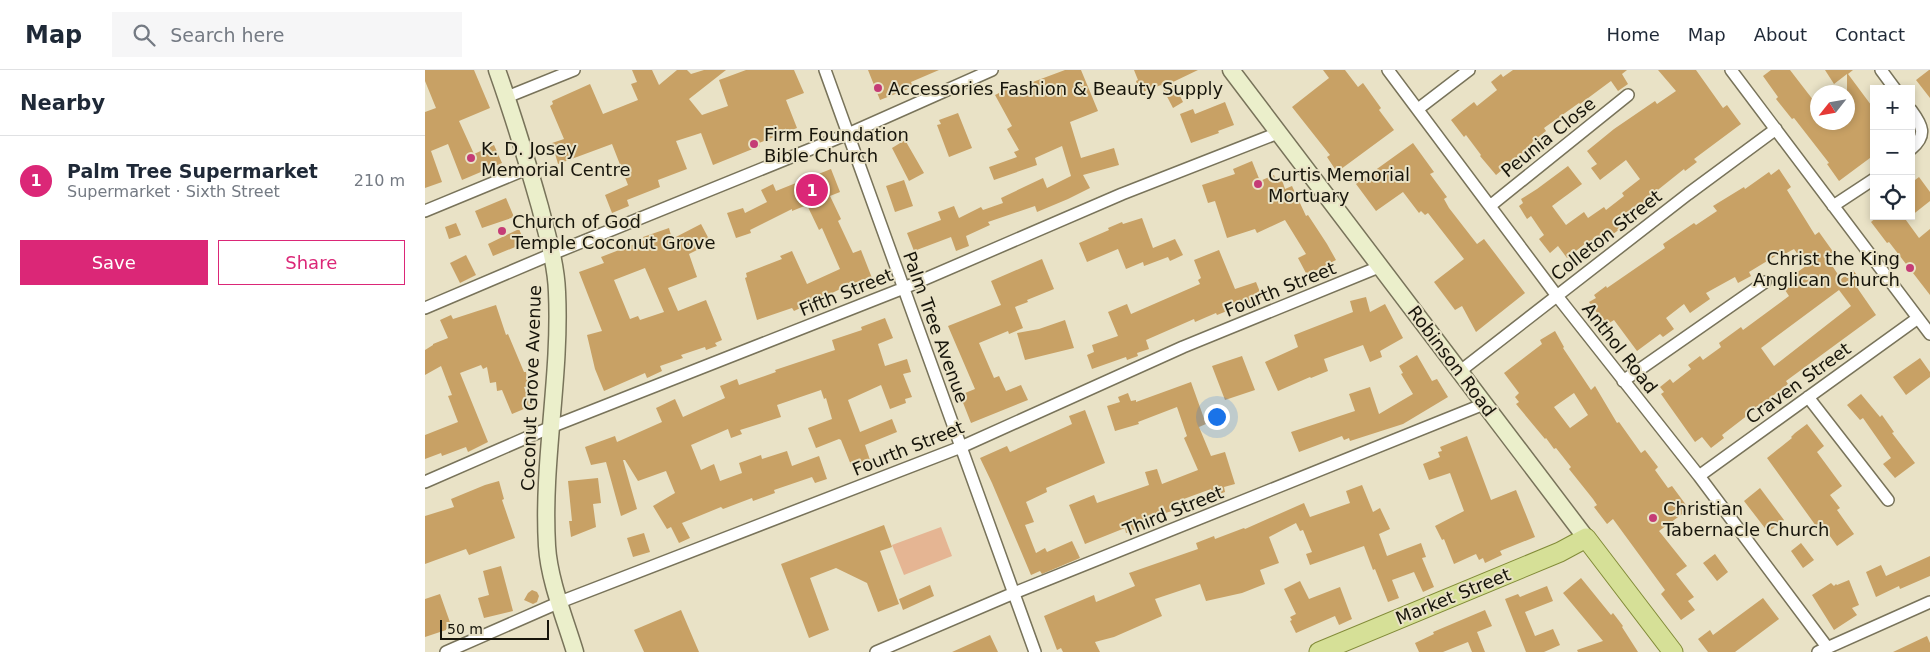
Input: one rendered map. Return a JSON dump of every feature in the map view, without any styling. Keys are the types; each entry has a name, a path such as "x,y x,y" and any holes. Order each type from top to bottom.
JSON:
{"main road":[{"name":"Market Street","path":"1319,652 1560,552 1586,538"},
{"name":"Robinson Road","path":"1586,538 1673,652"}],"street":[{"name":"Coconut Grove Avenue","path":"497,70 529,168 552,254 557,291 557,325 547,507 547,548 575,652"},
{"path":"507,97 574,70"},
{"name":"Palm Tree Avenue","path":"825,70 1035,652"},
{"path":"425,308 552,254 848,134 992,70"},
{"name":"Robinson Road","path":"1231,70 1586,538"},
{"name":"Anthol Road","path":"1388,70 1557,296 1699,476 1823,649"},
{"path":"1418,109 1469,70"},
{"path":"1731,70 1930,334"},
{"path":"1886,72 1893,85"},
{"name":"Peunia Close","path":"1490,206 1628,95"},
{"path":"1915,116 1922,128 1919,141 1915,145"},
{"name":"Colleton Street","path":"1459,372 1687,194 1776,129"},
{"name":"Fifth Street","path":"425,482 551,427 904,288 1122,194 1278,133"},
{"path":"425,211 529,168"},
{"path":"1833,206 1870,182"},
{"name":"Fourth Street","path":"446,652 560,602 961,447 1183,347 1379,267"},
{"path":"1623,381 1765,282"},
{"name":"Craven Street","path":"1699,476 1918,318"},
{"path":"1808,397 1888,500"},
{"name":"Third Street","path":"876,652 1014,593 1484,404"},
{"path":"1823,649 1930,602"}],"shaded area":[{"path":"941,527 952,556 904,575 892,545"}],"building":[{"path":"425,70 474,70 490,108 459,121 474,154 494,145 502,163 462,180 448,144 431,151 442,182 425,188 425,112 436,108 425,81"},
{"path":"632,70 652,70 659,85 677,70 687,70 691,74 704,70 726,70 689,99 702,115 728,106 719,80 746,70 794,70 804,93 786,100 797,128 759,143 760,146 713,165 701,133 676,141 687,169 658,180 660,187 627,200 629,206 612,213 605,195 628,185 612,144 558,164 552,143 564,139 550,106 553,104 552,101 590,84 603,114 638,100 631,84 637,82"},
{"path":"868,70 939,70 911,82 913,87 880,100"},
{"path":"1065,70 1081,70 1098,111 1070,122 1081,158 1114,148 1119,165 1083,175 1090,188 1068,199 1037,212 1035,206 988,222 990,225 966,236 969,246 956,251 951,237 914,251 907,233 941,220 938,212 954,206 959,218 981,207 983,210 1003,203 1001,198 1043,178 1047,188 1071,176 1062,146 1035,158 1037,165 994,180 989,167 1017,157 1014,152 1019,150 1007,129 1012,126 995,95 1009,88 1011,90"},
{"path":"1134,70 1198,70 1173,82 1183,102 1173,108 1161,85 1140,93"},
{"path":"1323,70 1345,70 1358,87 1363,83 1381,108 1379,110 1394,130 1337,172 1327,157 1330,155 1292,107 1329,78"},
{"path":"1513,70 1627,70 1622,74 1628,84 1618,91 1611,81 1579,103 1544,128 1546,131 1532,142 1533,144 1496,175 1466,135 1464,137 1451,120 1474,102 1477,106 1497,90 1491,82 1501,74 1503,77"},
{"path":"1658,70 1696,70 1723,108 1727,105 1741,124 1694,159 1697,162 1685,171 1684,169 1644,201 1646,204 1635,212 1634,209 1615,223 1620,229 1609,237 1606,233 1587,246 1586,243 1567,258 1558,246 1550,253 1539,239 1544,235 1531,216 1527,219 1519,206 1523,203 1521,199 1568,166 1582,184 1552,206 1566,225 1584,212 1588,218 1604,207 1606,210 1624,196 1622,193 1640,179 1626,160 1600,180 1591,168 1597,164 1587,151 1614,129 1655,101 1657,104 1676,91"},
{"path":"1771,70 1790,70 1810,96 1810,130 1855,130 1855,85 1847,85 1847,74 1834,84 1825,70 1853,70 1848,74 1870,104 1870,158 1839,181 1827,164 1829,163 1794,118 1792,119 1776,99 1778,97 1763,76"},
{"path":"1930,70 1930,98 1916,80"},
{"path":"1225,102 1234,125 1218,131 1219,133 1191,143 1180,114 1193,109 1195,114"},
{"path":"958,113 972,148 949,157 937,125 941,124 939,120"},
{"path":"905,140 924,173 909,181 892,148"},
{"path":"1413,143 1434,172 1430,174 1447,197 1444,199 1449,208 1477,244 1484,239 1525,293 1476,332 1462,306 1455,310 1434,282 1464,259 1428,213 1425,215 1421,211 1419,213 1403,192 1376,211 1356,184"},
{"path":"1252,161 1260,181 1274,175 1277,183 1282,180 1285,189 1292,186 1306,216 1308,215 1336,260 1307,275 1298,258 1306,254 1285,220 1257,233 1255,229 1227,238 1215,201 1208,203 1202,185 1235,174 1233,169"},
{"path":"831,169 840,192 830,196 841,219 838,221 853,253 861,250 872,278 854,285 853,283 794,311 792,308 757,320 745,278 747,277 746,273 782,259 780,256 792,251 807,284 840,269 822,228 819,230 807,205 792,211 792,209 750,230 751,233 736,238 727,213 743,208 745,213 767,202 761,190 773,184 776,191"},
{"path":"1779,169 1791,187 1787,190 1815,235 1819,232 1834,253 1827,258 1841,279 1853,270 1862,282 1856,286 1876,315 1786,381 1788,384 1722,435 1724,438 1711,448 1702,437 1695,442 1661,394 1664,392 1660,387 1670,379 1673,383 1691,369 1688,365 1700,356 1703,360 1721,347 1719,343 1741,327 1743,330 1789,296 1785,290 1790,286 1786,280 1806,266 1794,249 1779,257 1777,255 1749,272 1751,276 1738,283 1735,277 1706,293 1710,299 1690,313 1684,304 1666,318 1674,329 1663,337 1660,334 1637,351 1614,320 1606,325 1589,302 1596,298 1594,295 1606,286 1607,288 1665,248 1663,244 1694,223 1696,225 1717,211 1713,206 1744,187 1745,189 1769,172 1771,175","holes":["1839,290 1851,306 1774,366 1761,348"]},
{"path":"1919,177 1930,192 1930,201 1915,213 1915,180"},
{"path":"904,180 913,206 895,212 886,186"},
{"path":"506,198 514,217 482,228 475,211"},
{"path":"1142,218 1153,248 1175,239 1183,255 1170,261 1168,257 1144,266 1143,262 1126,269 1118,249 1087,262 1079,243 1122,222 1123,224"},
{"path":"1873,220 1906,220 1919,238 1930,229 1930,295 1889,242 1887,243 1871,222"},
{"path":"456,223 461,235 449,239 445,227"},
{"path":"701,224 711,243 689,254 697,277 668,288 678,311 706,300 722,340 715,343 717,346 706,350 705,347 681,355 683,358 660,366 662,371 647,378 645,373 604,391 595,369 587,335 602,331 579,272 604,263 601,257 645,240 643,237 669,228 672,239","holes":["645,268 664,312 640,320 638,316 630,319 614,280"]},
{"path":"519,229 525,243 493,256 488,244"},
{"path":"1219,250 1235,289 1256,282 1262,297 1217,315 1216,313 1195,322 1194,319 1146,340 1149,349 1137,353 1138,356 1127,360 1126,357 1092,369 1087,355 1094,352 1092,345 1118,336 1108,312 1127,304 1131,314 1200,284 1198,280 1201,278 1194,260"},
{"path":"466,255 476,275 460,283 450,263"},
{"path":"1042,259 1054,289 1015,307 1023,328 1009,334 1008,331 979,343 994,378 999,376 1006,391 1021,385 1028,400 971,423 960,395 975,389 948,326 1001,305 991,281"},
{"path":"1366,297 1370,312 1385,304 1403,338 1380,351 1382,357 1370,362 1363,345 1324,359 1328,371 1278,391 1265,362 1298,347 1294,335 1353,312 1350,301"},
{"path":"496,305 506,335 508,334 524,372 526,372 528,386 524,387 531,406 512,414 502,390 497,391 496,382 490,383 487,367 483,369 481,365 460,373 488,442 468,452 466,447 442,456 441,453 425,459 425,435 458,422 448,396 452,395 441,366 425,375 425,350 433,344 448,338 440,320 451,315 453,319"},
{"path":"885,318 893,338 878,344 885,366 907,359 911,372 903,374 912,397 905,399 906,403 890,409 881,385 848,400 860,432 892,419 897,432 865,445 871,463 853,470 839,439 816,448 808,428 832,419 826,398 824,399 821,390 777,405 781,417 740,430 742,434 731,438 728,429 691,445 701,470 714,464 720,481 742,473 739,463 761,455 762,459 787,451 792,466 819,456 827,479 815,483 812,477 774,490 775,493 753,501 752,498 723,509 721,507 682,523 690,538 679,543 671,527 667,529 653,506 675,493 666,471 638,481 625,460 623,460 637,509 621,516 606,462 591,465 585,447 615,436 617,442 662,422 656,408 675,399 683,417 725,398 720,386 737,379 739,385 776,372 775,370 835,350 832,340 862,330 861,327"},
{"path":"1065,320 1074,348 1025,360 1017,333 1039,329"},
{"path":"1555,331 1563,348 1591,390 1595,386 1617,423 1619,422 1641,453 1645,450 1658,467 1655,470 1668,488 1672,486 1689,509 1659,531 1687,566 1676,574 1694,597 1688,601 1695,610 1681,620 1661,594 1665,590 1613,519 1607,524 1594,507 1597,505 1593,499 1569,469 1571,467 1516,404 1519,402 1515,397 1519,393 1504,373 1542,344 1540,340","holes":["1574,393 1588,415 1570,428 1554,407"]},
{"path":"1417,355 1432,381 1437,379 1448,397 1403,424 1350,441 1349,438 1344,440 1342,436 1299,452 1291,432 1355,411 1349,394 1370,387 1379,414 1413,394 1401,374 1403,373 1399,366"},
{"path":"1242,356 1255,390 1225,400 1212,366"},
{"path":"1920,358 1930,372 1930,377 1906,395 1893,377"},
{"path":"1191,382 1206,424 1199,427 1211,456 1225,452 1235,484 1224,487 1225,492 1213,496 1211,489 1170,504 1172,511 1149,518 1151,523 1126,533 1125,528 1085,544 1069,505 1094,495 1097,503 1149,485 1145,472 1157,469 1162,484 1198,470 1184,438 1187,436 1177,407 1138,422 1139,424 1115,431 1107,406 1120,402 1118,397 1128,393 1131,401 1136,400 1136,402"},
{"path":"1861,394 1880,417 1882,415 1894,432 1892,433 1915,463 1895,478 1883,464 1891,458 1863,418 1860,420 1847,405"},
{"path":"1085,410 1105,463 1046,488 1047,492 1026,502 1034,522 1025,525 1036,553 1045,548 1047,552 1072,541 1080,558 1042,574 1040,571 1031,575 980,458 1007,446 1010,452 1072,424 1069,416"},
{"path":"1807,424 1824,446 1817,452 1842,486 1830,495 1840,508 1837,510 1854,534 1837,546 1820,522 1816,526 1767,458"},
{"path":"1467,436 1491,500 1516,490 1535,537 1500,551 1502,555 1485,563 1483,558 1479,560 1476,554 1454,564 1444,539 1442,540 1435,526 1464,511 1450,473 1429,480 1423,464 1440,457 1438,452 1442,451 1440,447"},
{"path":"598,478 601,503 593,504 596,527 571,537 569,521 572,521 568,481"},
{"path":"499,481 504,499 502,500 515,538 469,555 466,549 425,564 425,516 454,507 451,499"},
{"path":"1362,485 1373,512 1380,508 1390,529 1379,534 1387,556 1421,543 1426,557 1422,558 1434,587 1423,592 1414,572 1392,580 1399,598 1388,602 1364,546 1310,565 1306,554 1312,552 1303,530 1300,531 1296,523 1269,537 1279,563 1260,570 1265,584 1242,593 1206,601 1200,584 1155,599 1162,616 1114,637 1095,642 1100,652 1063,652 1061,648 1057,650 1044,616 1094,595 1096,602 1135,586 1129,573 1198,549 1196,543 1214,536 1215,539 1245,529 1304,503 1310,517 1350,503 1346,491"},
{"path":"1760,488 1784,520 1768,532 1744,501"},
{"path":"884,525 892,547 880,551 899,604 878,612 867,583 836,568 810,578 829,630 809,638 781,564"},
{"path":"644,533 650,552 633,557 627,538"},
{"path":"1801,543 1814,560 1803,568 1791,551"},
{"path":"1715,554 1728,572 1717,581 1703,563"},
{"path":"1930,556 1930,576 1900,589 1899,586 1876,597 1866,572 1881,565 1886,576"},
{"path":"501,566 513,611 484,618 478,598 489,595 483,571"},
{"path":"1581,578 1611,615 1613,613 1638,652 1578,652 1577,650 1603,641 1563,593"},
{"path":"1849,580 1859,605 1852,608 1857,615 1834,630 1812,595 1831,583 1834,586"},
{"path":"1300,581 1309,599 1340,587 1352,619 1339,625 1335,616 1296,633 1290,617 1296,614 1284,589"},
{"path":"930,585 934,596 903,610 899,599"},
{"path":"1547,586 1553,601 1525,612 1535,636 1553,629 1560,645 1544,652 1526,652 1505,599 1518,594 1520,597"},
{"path":"532,590 537,592 539,596 537,602 533,604 524,600"},
{"path":"440,594 452,628 425,637 425,599"},
{"path":"1763,598 1779,619 1735,652 1708,652 1698,639 1710,630 1713,635"},
{"path":"681,610 699,652 644,652 634,630"},
{"path":"1485,610 1492,626 1477,632 1485,652 1472,652 1468,642 1443,652 1419,652 1415,643 1434,634 1433,632"},
{"path":"990,635 998,652 952,652"},
{"path":"1927,636 1930,643 1930,652 1893,652"}],"place":[{"name":"Accessories Fashion & Beauty Supply","path":"878,88"},
{"name":"Firm Foundation Bible Church","path":"754,144"},
{"name":"K. D. Josey Memorial Centre","path":"471,158"},
{"name":"Curtis Memorial Mortuary","path":"1258,184"},
{"name":"Palm Tree Supermarket","path":"812,190"},
{"name":"Church of God Temple Coconut Grove","path":"502,231"},
{"name":"Christ the King Anglican Church","path":"1910,268"},
{"name":"Christian Tabernacle Church","path":"1653,518"}]}
